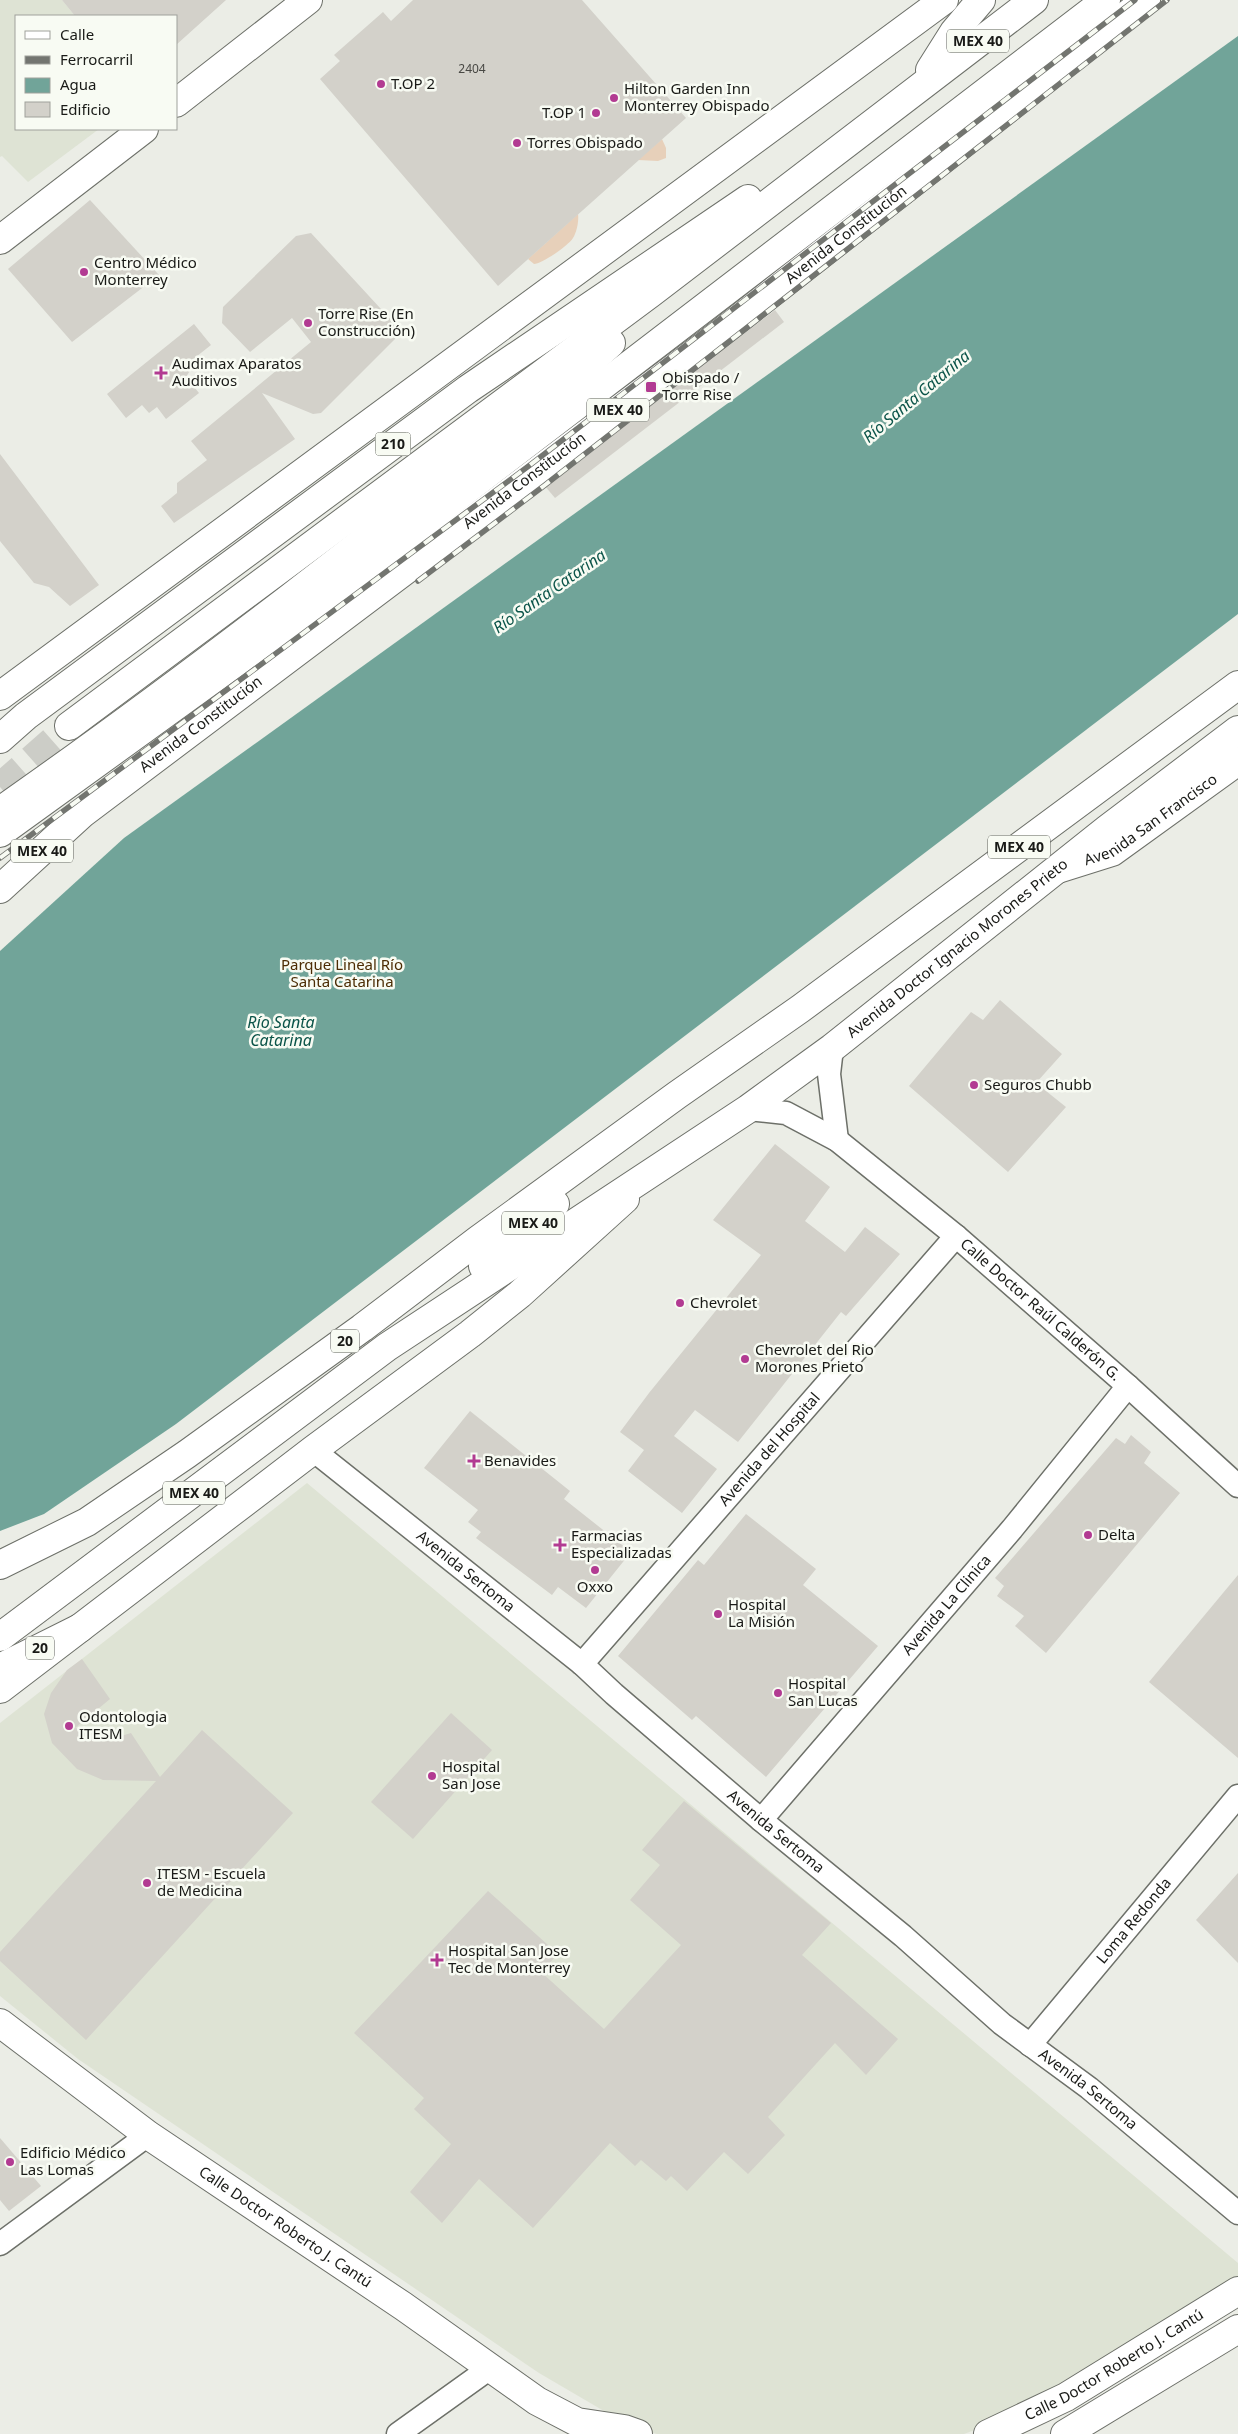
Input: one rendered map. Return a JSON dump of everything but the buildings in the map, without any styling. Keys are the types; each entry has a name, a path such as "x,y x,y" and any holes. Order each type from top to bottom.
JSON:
{"main road":[{"path":"178,101 308,0"},
{"path":"0,696 944,0"},
{"path":"923,83 954,32 981,0"},
{"name":"MEX 40","path":"68,726 651,293 803,178 923,83 1034,0"},
{"name":"Avenida Constitución","path":"0,833 329,595 1106,0"},
{"name":"Avenida Constitución","path":"0,889 83,813 710,341 1146,0"},
{"path":"0,240 143,130"},
{"name":"210","path":"0,739 26,716 468,389 740,203 768,189 803,178"},
{"path":"0,811 74,760 307,584 567,380 620,333 651,293"},
{"name":"MEX 40","path":"0,1637 387,1347 619,1153 677,1095 800,1009 1238,685"},
{"name":"Avenida Doctor Ignacio Morones Prieto","path":"671,1158 748,1109 832,1048 1106,830 1238,730"},
{"name":"Avenida San Francisco","path":"1058,869 1112,852 1238,761"},
{"name":"20","path":"0,1564 87,1522 354,1334 478,1240 677,1095"},
{"path":"387,1347 671,1158"},
{"name":"20","path":"0,1668 80,1628 520,1294 671,1158"},
{"path":"0,1586 57,1549 87,1522"},
{"path":"0,1689 80,1628"},
{"name":"Calle Doctor Roberto J. Cantú","path":"0,2023 148,2134 403,2306 537,2401 583,2428 624,2429 638,2434"},
{"name":"Calle Doctor Roberto J. Cantú","path":"988,2434 1066,2397 1238,2291"},
{"path":"1065,2434 1238,2329"}],"street":[{"path":"832,1048 828,1074 837,1140"},
{"name":"Calle Doctor Raúl Calderón G.","path":"748,1109 786,1112 837,1140 956,1236 1128,1386 1238,1486"},
{"name":"Avenida del Hospital","path":"582,1664 956,1236"},
{"name":"Avenida La Clinica","path":"761,1820 1006,1536 1128,1386"},
{"name":"Avenida Sertoma","path":"313,1450 582,1664 761,1820 864,1904 1002,2024 1089,2088 1238,2213"},
{"name":"Loma Redonda","path":"1030,2045 1238,1796"},
{"path":"0,2244 148,2134"},
{"path":"398,2434 490,2368"}],"shaded area":[{"path":"0,0 62,0 74,15 15,15 15,130 98,130 28,182 2,156 0,157"},
{"path":"662,139 666,148 666,158 658,161 638,160"},
{"path":"578,214 576,233 566,245 549,258 538,263 534,264 528,259"},
{"name":"Hospital San Jose Tec de Monterrey","path":"307,1483 1238,2263 1238,2287 1045,2404 964,2434 657,2434 633,2428 539,2373 78,2059 0,1996 0,1723"}],"water":[{"name":"Río Santa Catarina","path":"1238,36 1238,614 176,1424 44,1514 0,1531 0,951 124,838"}],"tunnel":[{"path":"0,787 69,726"}],"railway":[{"path":"0,858 530,465 1135,0"},
{"path":"418,581 545,485 1167,0"}],"place":[{"name":"T.OP 2","path":"381,84"},
{"name":"Hilton Garden Inn Monterrey Obispado","path":"614,98"},
{"name":"T.OP 1","path":"596,113"},
{"name":"Torres Obispado","path":"517,143"},
{"name":"Centro Médico Monterrey","path":"84,272"},
{"name":"Torre Rise (En Construcción)","path":"308,323"},
{"name":"Audimax Aparatos Auditivos","path":"161,373"},
{"name":"Obispado / Torre Rise","path":"651,387"},
{"name":"Seguros Chubb","path":"974,1085"},
{"name":"Chevrolet","path":"680,1303"},
{"name":"Chevrolet del Rio Morones Prieto","path":"745,1359"},
{"name":"Benavides","path":"474,1461"},
{"name":"Delta","path":"1088,1535"},
{"name":"Farmacias Especializadas","path":"560,1545"},
{"name":"Oxxo","path":"595,1570"},
{"name":"Hospital La Misión","path":"718,1614"},
{"name":"Hospital San Lucas","path":"778,1693"},
{"name":"Odontologia ITESM","path":"69,1726"},
{"name":"Hospital San Jose","path":"432,1776"},
{"name":"ITESM - Escuela de Medicina","path":"147,1883"},
{"name":"Hospital San Jose Tec de Monterrey","path":"437,1960"},
{"name":"Edificio Médico Las Lomas","path":"10,2162"}],"park label":[{"name":"Parque Lineal Río Santa Catarina","path":"342,974"}]}
